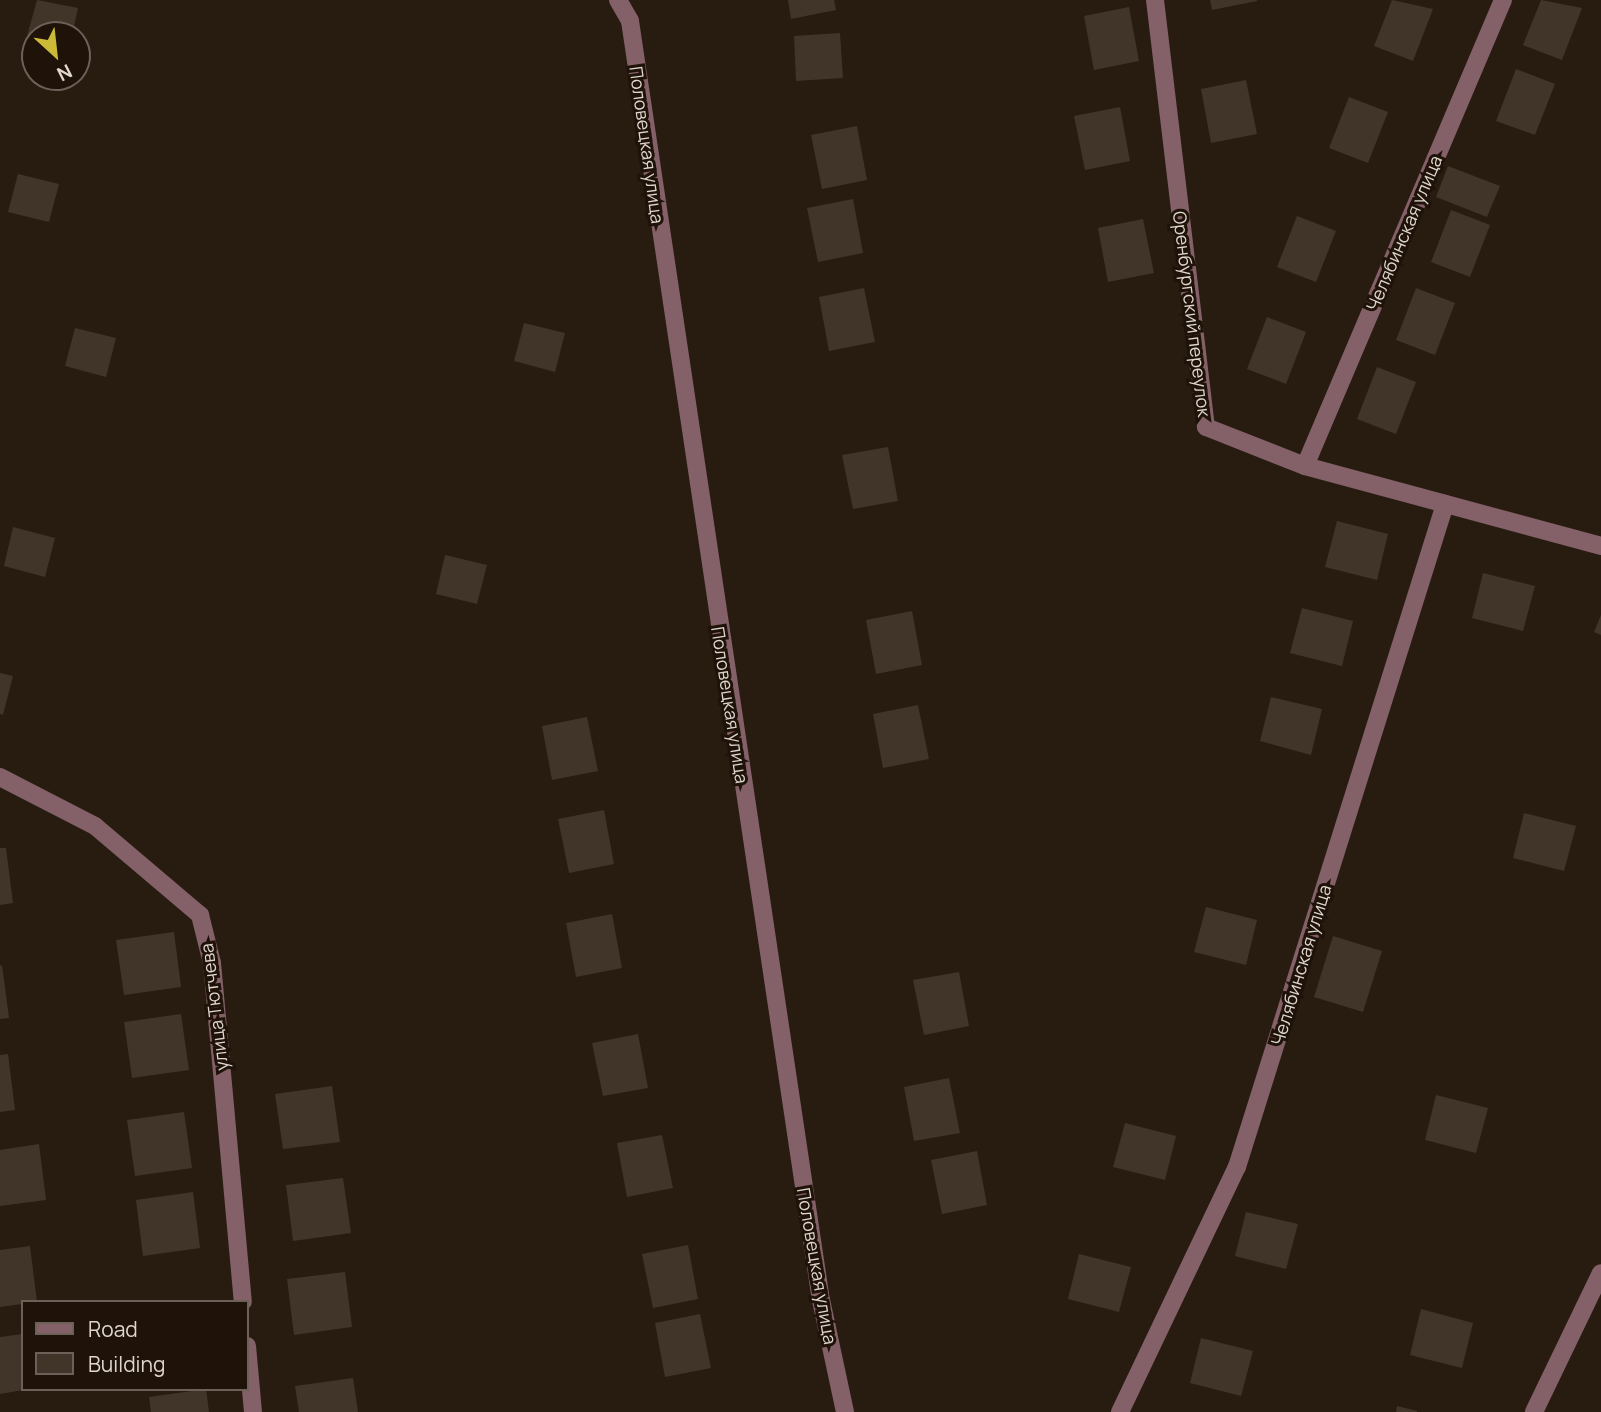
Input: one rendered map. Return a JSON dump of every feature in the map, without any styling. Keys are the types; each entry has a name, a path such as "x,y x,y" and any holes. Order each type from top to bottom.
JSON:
{"street":[{"name":"Половецкая улица","path":"618,0 630,21 821,1300 845,1412"},
{"name":"Оренбургский переулок","path":"1155,0 1206,427 1305,466 1601,546"},
{"name":"Челябинская улица","path":"1305,466 1503,0"},
{"name":"Челябинская улица","path":"1120,1412 1237,1167 1445,504"},
{"name":"улица Тютчева","path":"0,777 95,826 200,915 212,962 243,1300"},
{"path":"1534,1412 1601,1273"},
{"path":"248,1357 253,1412"}],"building":[{"path":"37,0 78,8 75,21 31,21"},
{"path":"788,0 834,0 836,10 791,19"},
{"path":"1210,0 1257,0 1257,1 1212,10"},
{"path":"1392,0 1433,9 1413,61 1374,46"},
{"path":"1541,0 1582,8 1562,60 1523,45"},
{"path":"1129,7 1139,61 1094,70 1084,16"},
{"path":"840,33 843,78 796,81 794,36"},
{"path":"1516,69 1555,84 1535,135 1496,121"},
{"path":"1246,80 1257,134 1211,143 1201,89"},
{"path":"1349,97 1388,112 1368,163 1329,148"},
{"path":"1120,107 1130,161 1085,170 1074,116"},
{"path":"857,126 867,180 822,189 811,135"},
{"path":"1448,166 1500,186 1487,217 1436,197"},
{"path":"18,174 59,184 49,222 8,212"},
{"path":"853,199 863,253 818,262 807,208"},
{"path":"1451,210 1490,225 1470,277 1431,262"},
{"path":"1297,216 1336,231 1316,282 1277,267"},
{"path":"1143,219 1154,273 1108,282 1098,228"},
{"path":"864,288 875,342 829,351 819,297"},
{"path":"1416,288 1455,303 1435,355 1396,340"},
{"path":"1267,317 1306,332 1286,384 1247,369"},
{"path":"524,323 565,333 555,372 514,361"},
{"path":"75,328 116,338 106,377 65,366"},
{"path":"1377,367 1416,382 1396,434 1357,419"},
{"path":"888,447 898,501 853,509 842,455"},
{"path":"1337,521 1388,534 1377,580 1325,567"},
{"path":"13,527 55,538 45,577 4,566"},
{"path":"445,555 487,565 477,604 436,594"},
{"path":"1483,573 1535,586 1523,631 1472,618"},
{"path":"1302,608 1353,621 1342,666 1290,653"},
{"path":"912,611 922,665 876,674 866,620"},
{"path":"1601,615 1601,635 1594,632"},
{"path":"0,673 13,676 3,715 0,714"},
{"path":"1271,697 1322,709 1311,755 1260,741"},
{"path":"918,705 929,759 883,768 873,714"},
{"path":"587,717 598,771 552,780 542,726"},
{"path":"604,810 614,864 569,873 558,819"},
{"path":"1524,813 1576,826 1564,871 1513,858"},
{"path":"0,848 6,848 13,903 0,905"},
{"path":"1206,907 1257,920 1246,965 1194,952"},
{"path":"612,914 622,968 576,977 566,923"},
{"path":"174,932 181,987 124,995 116,940"},
{"path":"1333,936 1382,951 1363,1012 1314,997"},
{"path":"2,965 9,1018 0,1019 0,966"},
{"path":"959,972 969,1026 924,1035 913,980"},
{"path":"181,1014 189,1070 132,1078 124,1022"},
{"path":"638,1034 648,1088 603,1096 592,1043"},
{"path":"8,1054 15,1110 0,1112 0,1055"},
{"path":"949,1078 960,1133 914,1141 904,1087"},
{"path":"332,1086 340,1142 283,1149 275,1094"},
{"path":"1436,1095 1488,1108 1476,1153 1425,1140"},
{"path":"184,1112 192,1168 135,1176 127,1120"},
{"path":"1125,1123 1176,1136 1165,1180 1113,1167"},
{"path":"662,1135 673,1188 627,1197 617,1143"},
{"path":"39,1144 46,1200 0,1206 0,1150"},
{"path":"977,1151 987,1205 942,1214 931,1160"},
{"path":"343,1178 351,1233 293,1241 286,1185"},
{"path":"193,1192 200,1248 143,1256 136,1200"},
{"path":"1246,1212 1298,1224 1286,1269 1235,1256"},
{"path":"688,1245 698,1299 653,1308 642,1254"},
{"path":"30,1246 37,1300 21,1300 21,1304 0,1307 0,1250"},
{"path":"1079,1254 1131,1267 1119,1312 1068,1299"},
{"path":"345,1272 352,1327 294,1335 287,1279"},
{"path":"1421,1309 1473,1323 1462,1368 1410,1355"},
{"path":"700,1314 711,1368 665,1377 655,1323"},
{"path":"21,1334 21,1390 0,1394 0,1337"},
{"path":"1201,1338 1253,1351 1241,1396 1190,1383"},
{"path":"353,1378 358,1412 299,1412 295,1386"},
{"path":"206,1391 209,1412 151,1412 149,1397"},
{"path":"1397,1406 1417,1411 1417,1412 1396,1412"}]}
